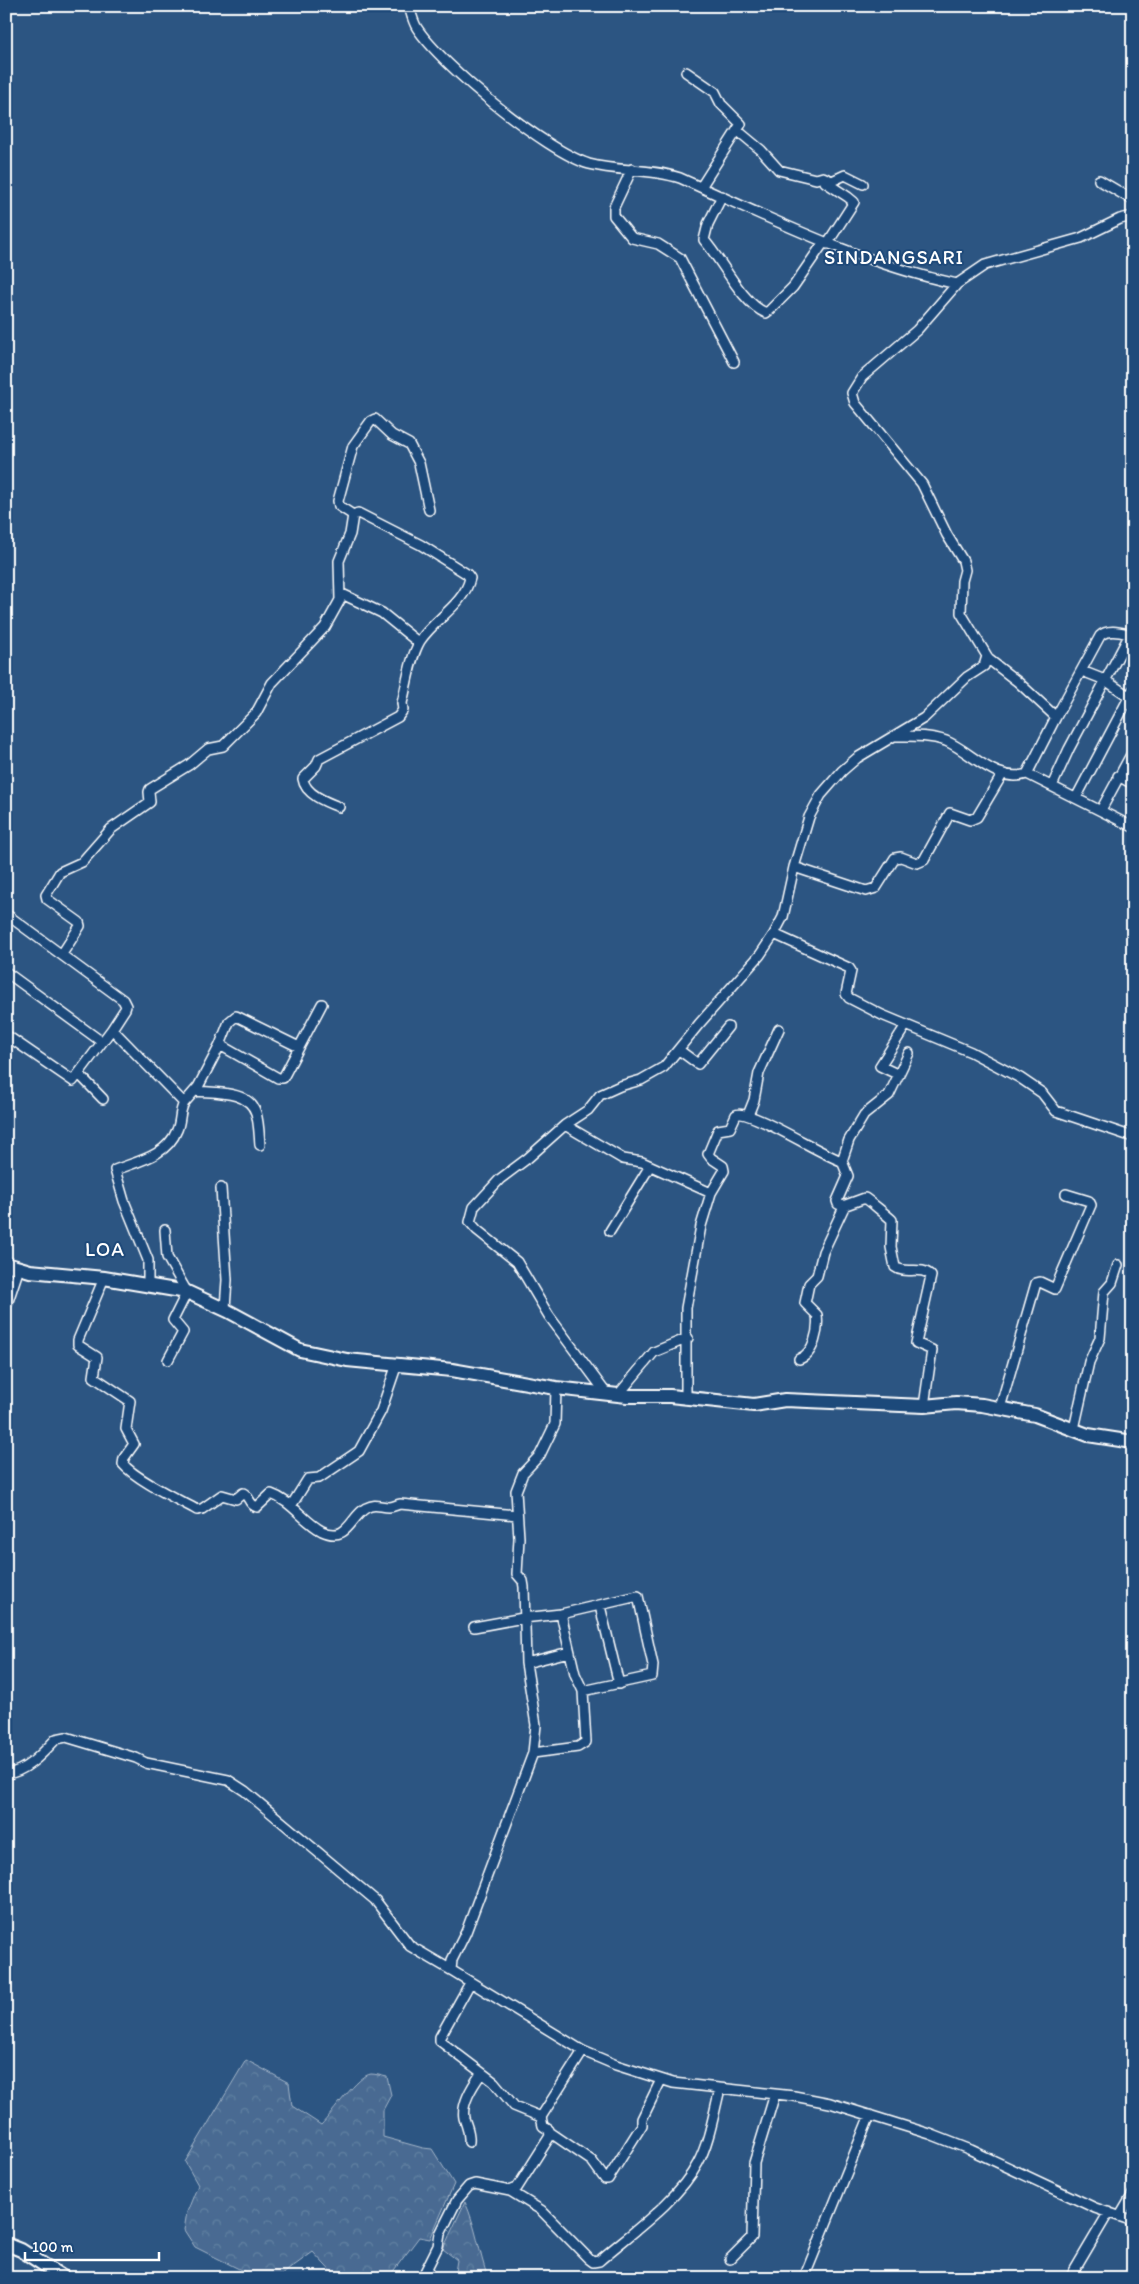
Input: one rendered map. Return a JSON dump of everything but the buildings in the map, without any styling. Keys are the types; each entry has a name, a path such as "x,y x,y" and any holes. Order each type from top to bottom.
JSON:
{"street":[{"path":"409,6 416,26 447,62 547,142 570,156 591,164 661,172 722,196 825,243 914,275 957,284"},
{"path":"686,72 717,93 721,104 740,123 701,187"},
{"path":"722,196 708,224 704,240 742,292 762,312 766,313 792,286 854,202 848,196 818,179 779,170 762,150 737,130"},
{"path":"632,169 613,210 614,216 632,238 658,244 680,258 734,362"},
{"path":"818,179 823,177 833,181 843,174 863,184"},
{"path":"1099,180 1133,200"},
{"path":"1056,717 1018,682 987,658 984,649 961,612 962,582 965,570 963,561 947,535 922,484 855,403 852,393 862,377 917,330 957,284 985,265 1081,238 1120,219 1133,216"},
{"path":"339,807 320,800 304,783 303,779 317,765 320,759 398,717 403,710 402,703 419,643 430,628 465,593 470,576 421,545 358,513 353,515 339,506 338,501 353,446 371,421 376,419 392,435 409,444 419,463 429,510"},
{"path":"62,954 79,929 80,924 51,902 47,894 60,872 82,862 111,829 150,802 148,792 150,789 189,765 208,749 221,747 256,714 272,683 325,627 339,603 339,561 350,531 353,515"},
{"path":"340,594 387,616 419,643"},
{"path":"895,736 920,736 948,742 1002,775 1019,777 1027,774 1056,717 1082,672 1091,651 1104,633 1132,634 1068,749 1052,786"},
{"path":"613,1394 549,1316 517,1262 477,1230 470,1222 474,1207 500,1178 528,1158 565,1124 588,1110 600,1095 620,1086 641,1080 664,1067 760,955 774,934 783,917 794,867 809,817 821,795 842,771 857,758 932,712 967,677 984,666 987,658"},
{"path":"1076,798 1132,696 1105,680 1082,672"},
{"path":"1101,810 1118,776 1133,752"},
{"path":"1027,774 1133,827"},
{"path":"794,867 866,891 876,888 895,858 901,857 918,863 924,860 950,813 970,820 977,817 1002,775"},
{"path":"1118,776 1133,784"},
{"path":"6,914 126,1002 125,1010 73,1081 6,1035"},
{"path":"774,934 849,968 851,971 846,994 849,998 906,1025 971,1052 1020,1078 1042,1093 1056,1111 1133,1138"},
{"path":"6,972 102,1042"},
{"path":"220,1045 280,1079 285,1076 322,1004"},
{"path":"148,1285 148,1260 124,1201 114,1170 158,1154 168,1145 176,1132 184,1103 195,1091 220,1045 229,1022 236,1016 299,1046"},
{"path":"899,1075 880,1066 906,1025"},
{"path":"679,1050 698,1064 728,1027"},
{"path":"112,1029 184,1103"},
{"path":"748,1115 754,1100 759,1073 779,1029"},
{"path":"909,1053 889,1095 864,1115 849,1140 842,1161 848,1176 838,1204 845,1205 865,1198 870,1200 877,1209 892,1220 891,1247 895,1267 900,1271 923,1271 931,1276 916,1343 932,1350 924,1406"},
{"path":"79,1074 103,1099"},
{"path":"195,1091 235,1095 243,1098 255,1111 260,1145"},
{"path":"686,1399 688,1338 686,1308 700,1232 711,1193 724,1171 724,1166 708,1154 717,1132 720,1128 730,1128 737,1114 748,1115 842,1161"},
{"path":"565,1124 624,1159 642,1162 711,1193"},
{"path":"610,1231 650,1166"},
{"path":"221,1188 226,1280 225,1308 228,1310"},
{"path":"1000,1408 1036,1284 1040,1282 1052,1289 1056,1288 1091,1205 1089,1201 1066,1194"},
{"path":"798,1359 810,1351 816,1332 817,1315 805,1303 808,1287 817,1276 823,1252 845,1205"},
{"path":"165,1230 167,1257 187,1292"},
{"path":"6,1264 54,1274 104,1278 187,1292 228,1310 300,1350 346,1360 452,1370 556,1388 613,1394 670,1396 754,1405 785,1400 924,1406 956,1403 982,1404 1036,1415 1088,1435 1133,1442"},
{"path":"1074,1429 1089,1362 1100,1338 1104,1292 1112,1284 1118,1265"},
{"path":"6,1307 19,1268"},
{"path":"104,1278 78,1342 80,1347 97,1357 94,1378 130,1401 126,1429 134,1444 124,1458 123,1464 129,1470 197,1510 202,1509 222,1495 236,1499 243,1493 255,1507 271,1494 291,1506 322,1531 334,1533 345,1531 364,1509 377,1504 388,1507 398,1504 517,1515"},
{"path":"168,1360 183,1332 173,1320 187,1292"},
{"path":"613,1394 654,1352 688,1338"},
{"path":"291,1506 308,1479 319,1478 359,1451 381,1411 397,1364"},
{"path":"451,1970 452,1960 469,1923 534,1753 536,1725 526,1662 523,1581 517,1574 519,1538 516,1491 519,1480 526,1468 546,1447 555,1424 556,1388"},
{"path":"474,1627 523,1618 561,1614 638,1596 653,1673 649,1678 583,1691"},
{"path":"600,1606 619,1684"},
{"path":"534,1753 578,1746 586,1742 583,1691 575,1674 561,1614"},
{"path":"526,1662 569,1652"},
{"path":"6,1774 15,1774 44,1752 56,1739 66,1737 146,1762 228,1780 245,1791 375,1900 410,1946 583,2051 616,2065 673,2083 775,2094 830,2103 870,2115 971,2150 1095,2208 1133,2220"},
{"path":"470,1983 439,2039 481,2074 494,2082 514,2106 541,2117"},
{"path":"583,2051 541,2117 543,2126 592,2161 604,2178 608,2179 642,2126 642,2119 661,2080"},
{"path":"469,2142 470,2132 464,2115 465,2105 481,2074"},
{"path":"422,2278 438,2246 445,2222 457,2200 469,2186 478,2184 510,2191 544,2212 589,2259 593,2262 599,2261 671,2198 696,2167 701,2156 720,2089"},
{"path":"730,2260 752,2237 754,2163 775,2094"},
{"path":"804,2278 870,2115"},
{"path":"510,2191 517,2188 551,2133"},
{"path":"1120,2216 1133,2194"},
{"path":"1070,2278 1109,2212"},
{"path":"6,2244 20,2250 64,2278"}],"green space":[{"path":"246,2060 289,2083 292,2106 321,2125 359,2081 371,2074 387,2077 391,2095 383,2110 383,2137 432,2149 454,2184 430,2239 419,2237 388,2278 337,2278 313,2252 277,2278 257,2278 195,2247 184,2230 187,2212 198,2185 185,2162"},
{"path":"465,2202 488,2278 454,2278 457,2260 443,2249"}],"district":[{"name":"SINDANGSARI","path":"894,257"},
{"name":"LOA","path":"105,1249"}]}
